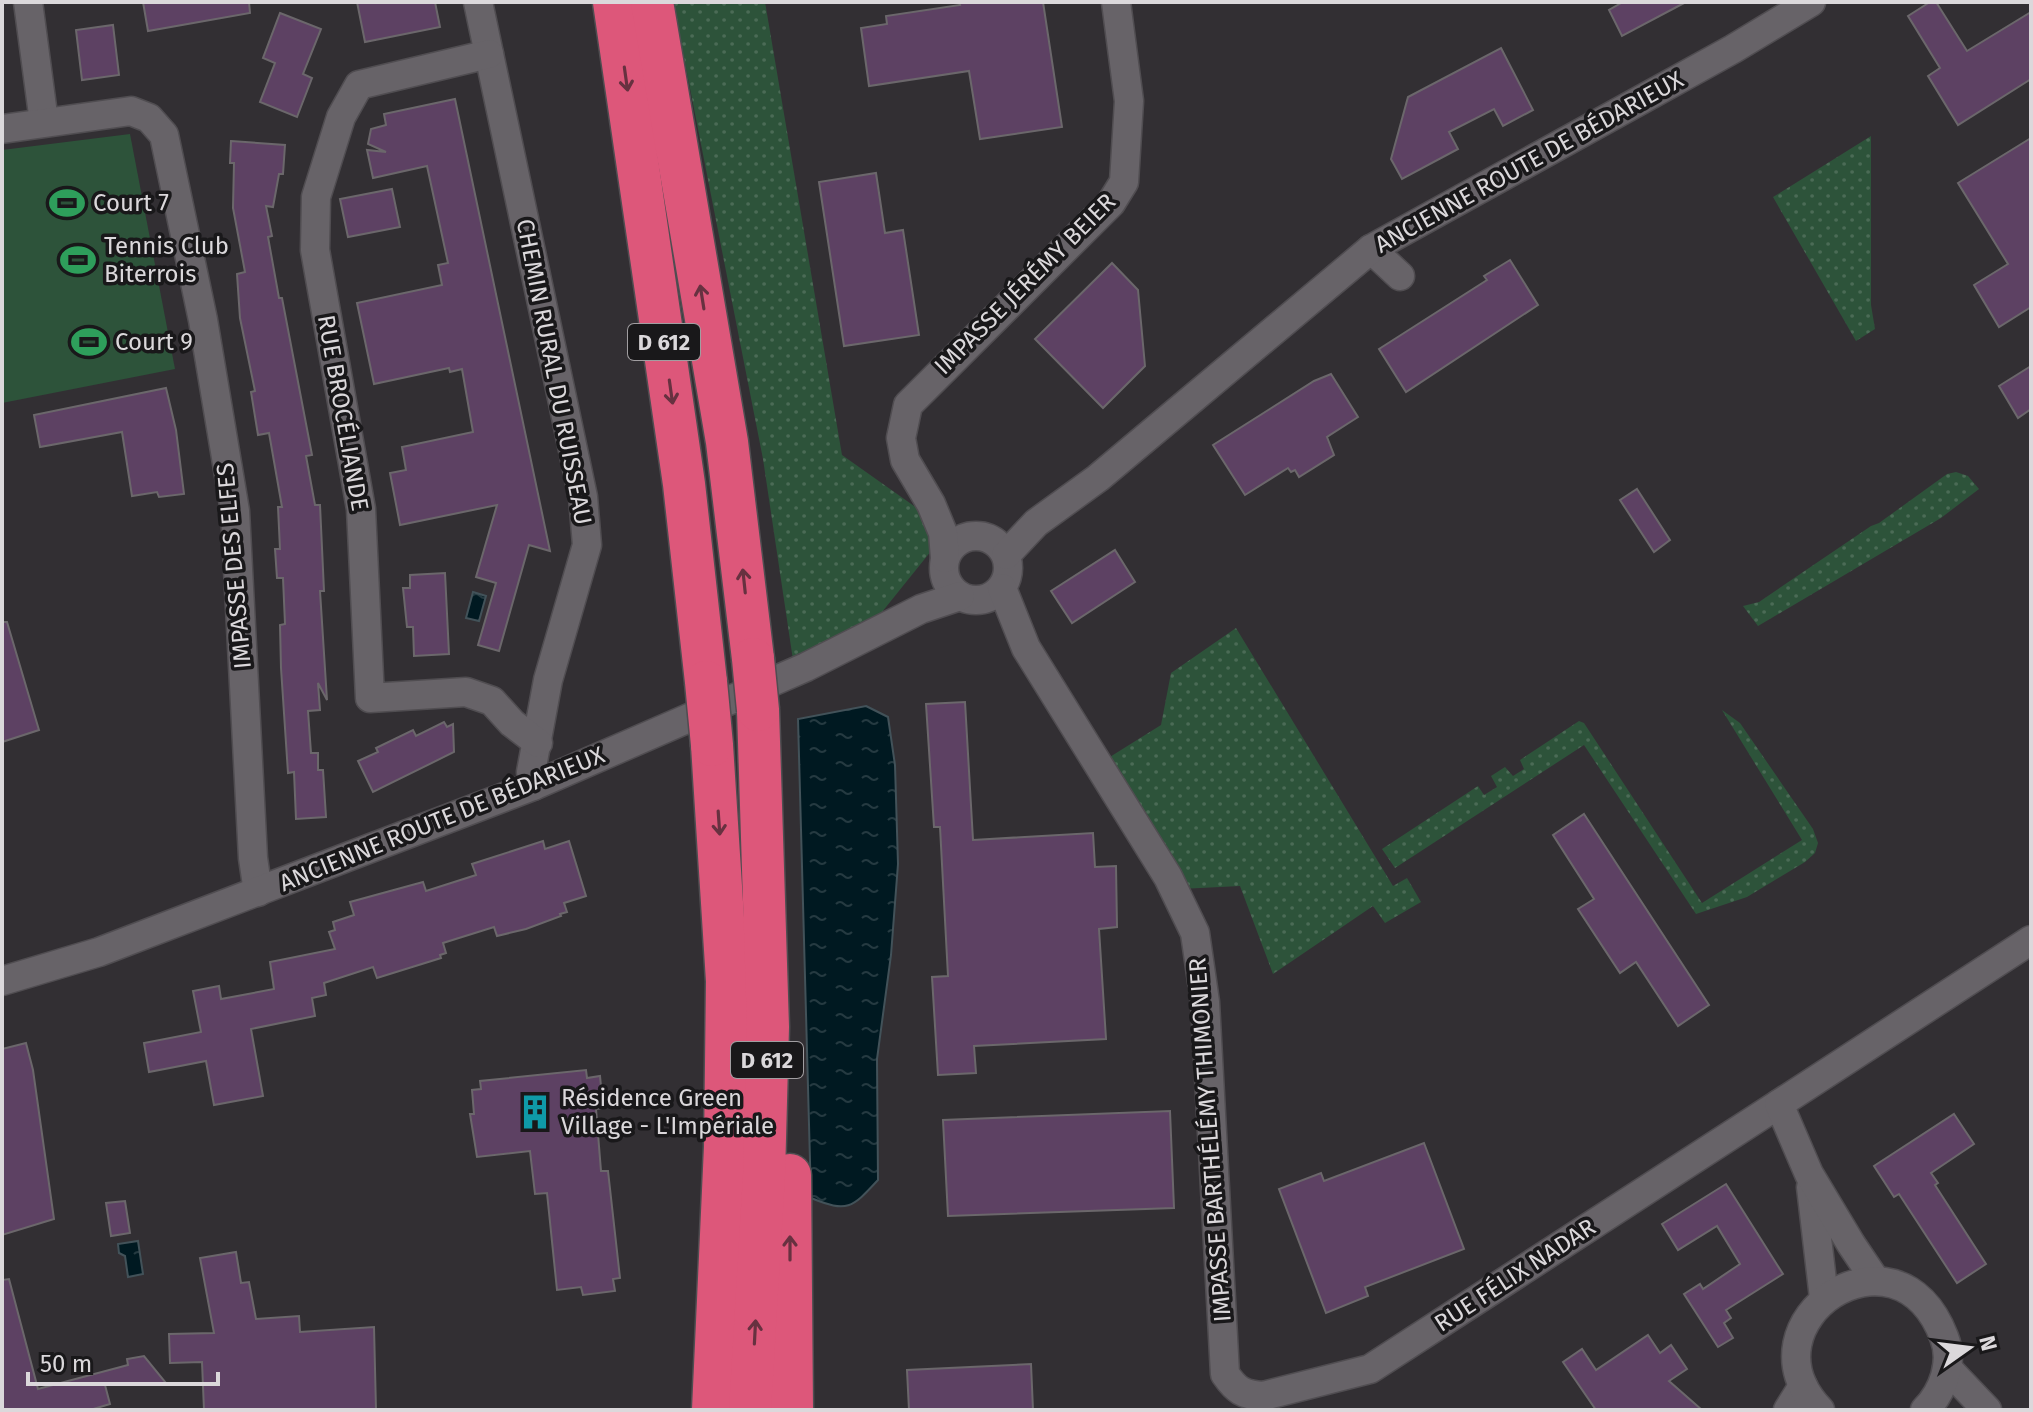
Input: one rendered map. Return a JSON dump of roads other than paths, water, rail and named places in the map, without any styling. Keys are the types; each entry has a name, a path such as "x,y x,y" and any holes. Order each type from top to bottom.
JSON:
{"highway":[{"name":"D 612","path":"614,2 684,484 718,812 727,981 725,1147 713,1410"},
{"name":"D 612","path":"652,2 727,442 758,710 768,1027 764,1175 750,1410"},
{"path":"761,757 787,886 792,1410"},
{"path":"705,1410 715,1364"}],"street":[{"path":"28,2 44,122"},
{"name":"CHEMIN RURAL DU RUISSEAU","path":"478,2 583,497 587,545 548,680 531,772 533,786"},
{"name":"IMPASSE JÉRÉMY BEIER","path":"944,563 943,533 931,504 905,460 901,438 908,405 1111,203 1124,182 1129,101 1116,2"},
{"name":"ANCIENNE ROUTE DE BÉDARIEUX","path":"986,543 1036,523 1098,478 1371,249 1719,57 1811,2"},
{"name":"RUE BROCÉLIANDE","path":"489,54 359,85 341,117 316,197 315,250 361,509 370,698 466,692 492,701 512,723 538,743"},
{"name":"IMPASSE DES ELFES","path":"2,129 131,111 149,118 164,135 203,320 235,511 253,858 258,892"},
{"path":"1371,249 1400,276"},
{"name":"IMPASSE JÉRÉMY BEIER","path":"931,504 986,543"},
{"path":"958,540 986,543 1008,572 1002,588 988,598 966,598 948,585 944,563 950,548 958,540"},
{"name":"ANCIENNE ROUTE DE BÉDARIEUX","path":"872,635 918,601 944,563"},
{"name":"IMPASSE BARTHÉLÉMY THIMONIER","path":"1002,588 1026,648 1168,877 1195,933 1205,1002 1225,1374 1235,1388"},
{"name":"ANCIENNE ROUTE DE BÉDARIEUX","path":"2,981 99,952 533,786 806,667 921,609 966,598"},
{"name":"IMPASSE BARTHÉLÉMY THIMONIER","path":"966,598 996,619 1026,648"},
{"name":"RUE FÉLIX NADAR","path":"1235,1388 1246,1395 1263,1396 1370,1369 2031,940"},
{"path":"1779,1104 1809,1174 1876,1281"},
{"path":"1809,1174 1824,1298"},
{"path":"1820,1410 1796,1398 1799,1338 1808,1317 1824,1298 1840,1288 1857,1282 1876,1281 1901,1287 1922,1300 1938,1319 1947,1343 1947,1368 1941,1389 1925,1410"},
{"path":"1947,1368 1987,1410"}],"water":[{"path":"473,592 486,596 479,621 466,618"},
{"path":"866,706 888,717 895,765 898,864 891,955 877,1059 878,1180 862,1197 842,1206 811,1198 798,719"},
{"path":"138,1241 143,1274 128,1277 125,1256 119,1253 118,1244"}],"place":[{"name":"Court 7","path":"67,203"},
{"name":"Tennis Club Biterrois","path":"78,260"},
{"name":"Court 9","path":"89,342"},
{"name":"Résidence Green Village - L'Impériale","path":"535,1112"}]}
